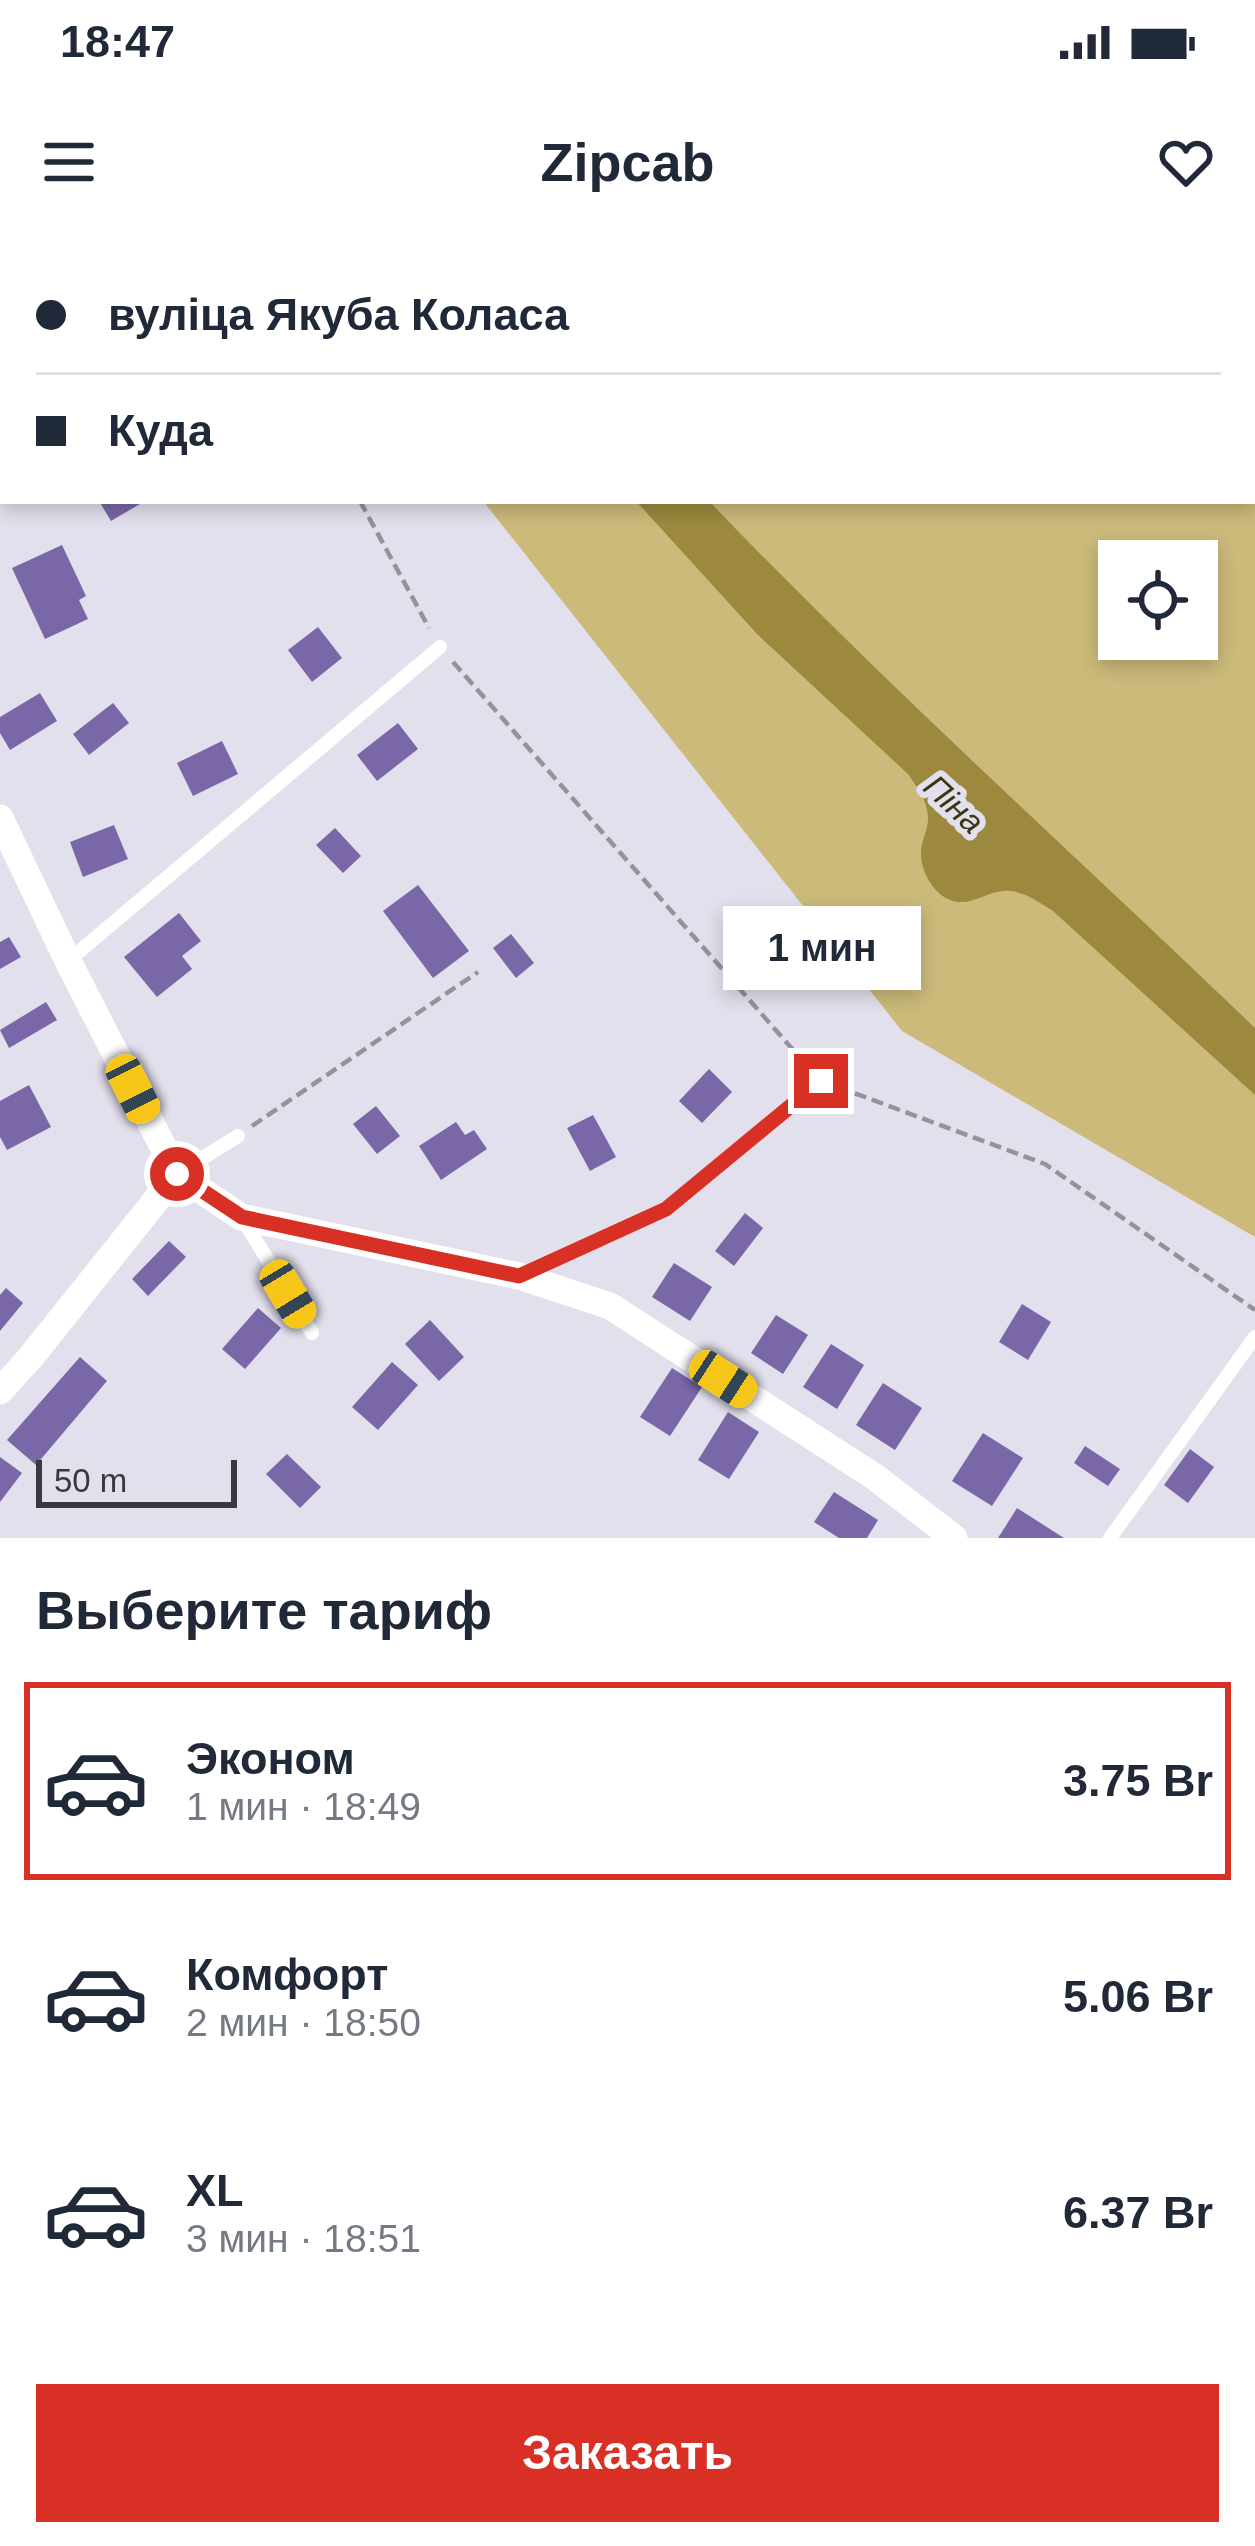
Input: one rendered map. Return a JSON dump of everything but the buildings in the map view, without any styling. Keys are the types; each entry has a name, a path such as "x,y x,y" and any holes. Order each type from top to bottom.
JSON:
{"street":[{"path":"0,818 177,1174 242,1217 519,1276 610,1306 875,1477 954,1538"},
{"path":"0,1391 177,1174"}],"lane":[{"path":"68,961 440,646"},
{"path":"519,1276 666,1209 821,1081"},
{"path":"177,1174 238,1136"},
{"path":"242,1217 312,1333"},
{"path":"1110,1538 1255,1336"}],"path":[{"path":"362,504 440,646 821,1081 1045,1164 1255,1310"},
{"path":"238,1136 478,972"}],"shaded area":[{"name":"Піна","path":"485,504 1255,504 1255,1237 902,1031"}],"water":[{"path":"639,504 712,504 911,702 1255,1028 1255,1095 1053,911 1011,891 964,902 937,892 921,859 927,810 908,774 757,634"}],"route":[{"path":"177,1174 242,1217 519,1276 666,1209 821,1081"}]}
